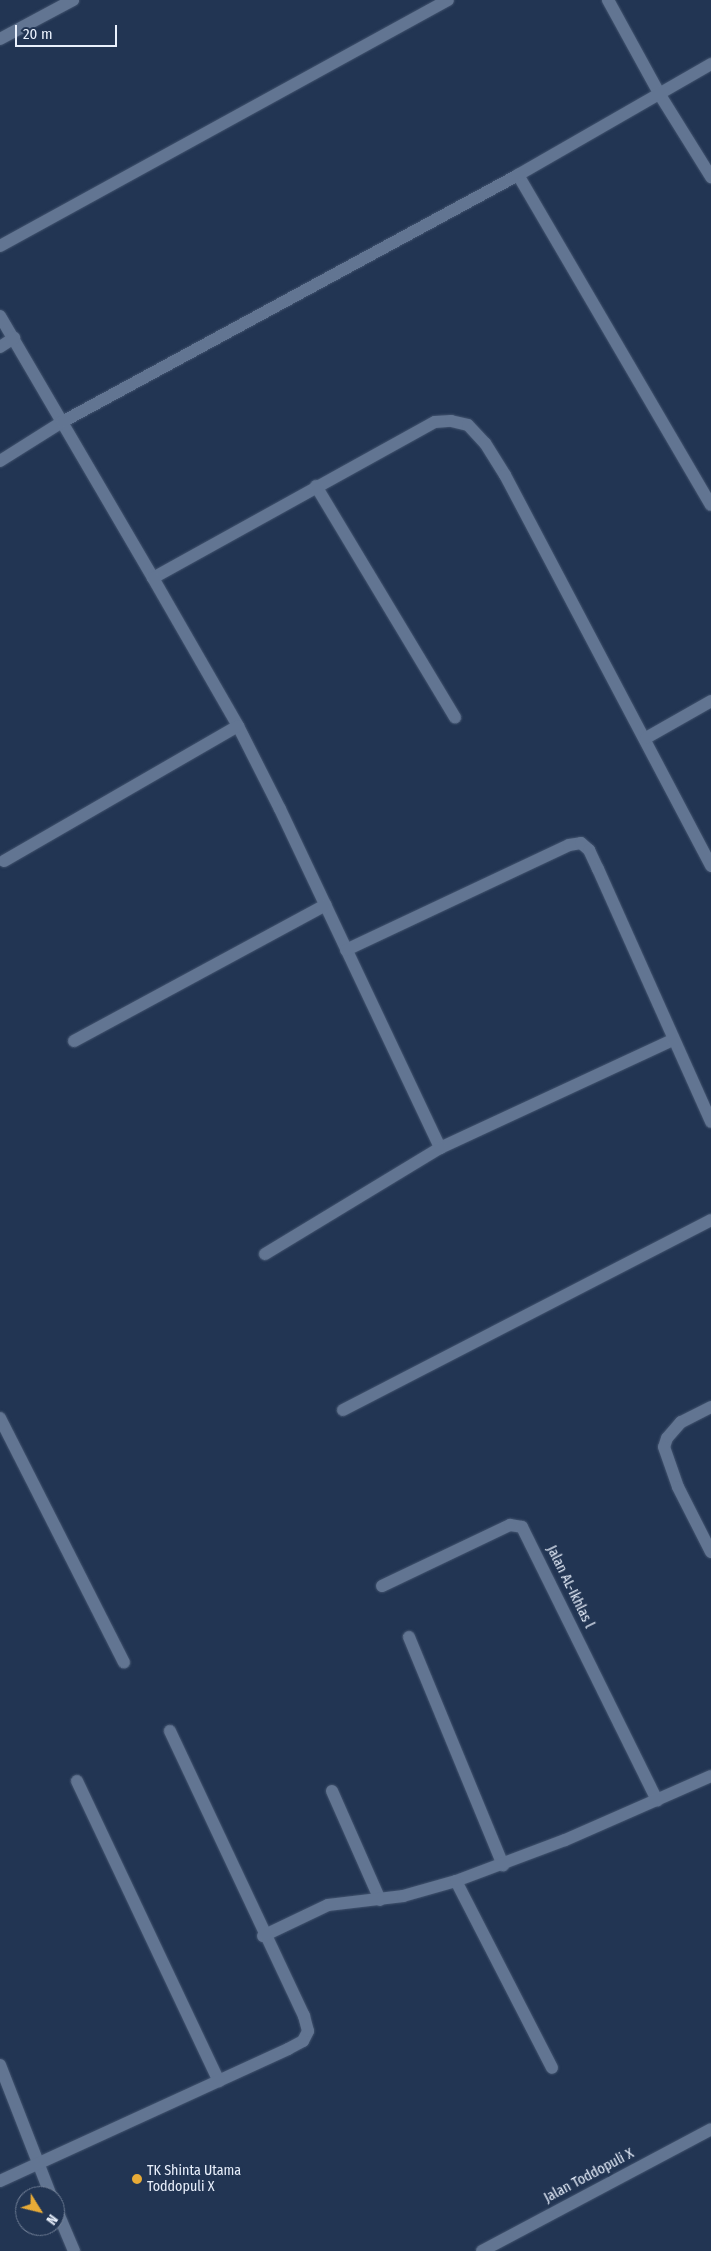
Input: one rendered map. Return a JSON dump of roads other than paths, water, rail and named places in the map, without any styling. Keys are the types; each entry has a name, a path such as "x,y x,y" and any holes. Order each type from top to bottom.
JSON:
{"street":[{"path":"0,39 73,0"},
{"path":"0,246 448,0"},
{"path":"608,0 660,95 711,177"},
{"path":"0,461 62,422 518,175 711,64"},
{"path":"518,175 711,505"},
{"path":"0,316 238,726 326,905 440,1148"},
{"path":"0,347 14,338"},
{"path":"153,578 316,486 435,422 451,420 468,425 484,443 505,475 646,738 711,866"},
{"path":"316,486 455,717"},
{"path":"646,738 711,701"},
{"path":"4,861 238,726"},
{"path":"346,950 569,845 582,843 589,850 598,869 711,1122"},
{"path":"74,1041 326,905"},
{"path":"264,1254 440,1148 673,1040"},
{"path":"343,1410 711,1220"},
{"path":"711,1407 681,1422 667,1438 664,1447 678,1488 711,1552"},
{"path":"0,1418 124,1662"},
{"name":"Jalan AL-Ikhlas l","path":"382,1586 510,1525 522,1527 657,1800"},
{"path":"409,1637 503,1865"},
{"path":"0,2181 37,2161 288,2049 303,2041 308,2031 304,2016 263,1936 170,1731"},
{"path":"263,1936 328,1905 380,1900 456,1881 503,1865 711,1776"},
{"path":"77,1781 219,2081"},
{"path":"332,1791 380,1900"},
{"path":"456,1881 552,2068"},
{"path":"0,2065 47,2186"},
{"name":"Jalan Toddopuli X","path":"482,2251 711,2130"},
{"path":"65,2230 74,2251"}],"place":[{"name":"TK Shinta Utama Toddopuli X","path":"137,2179"}]}
